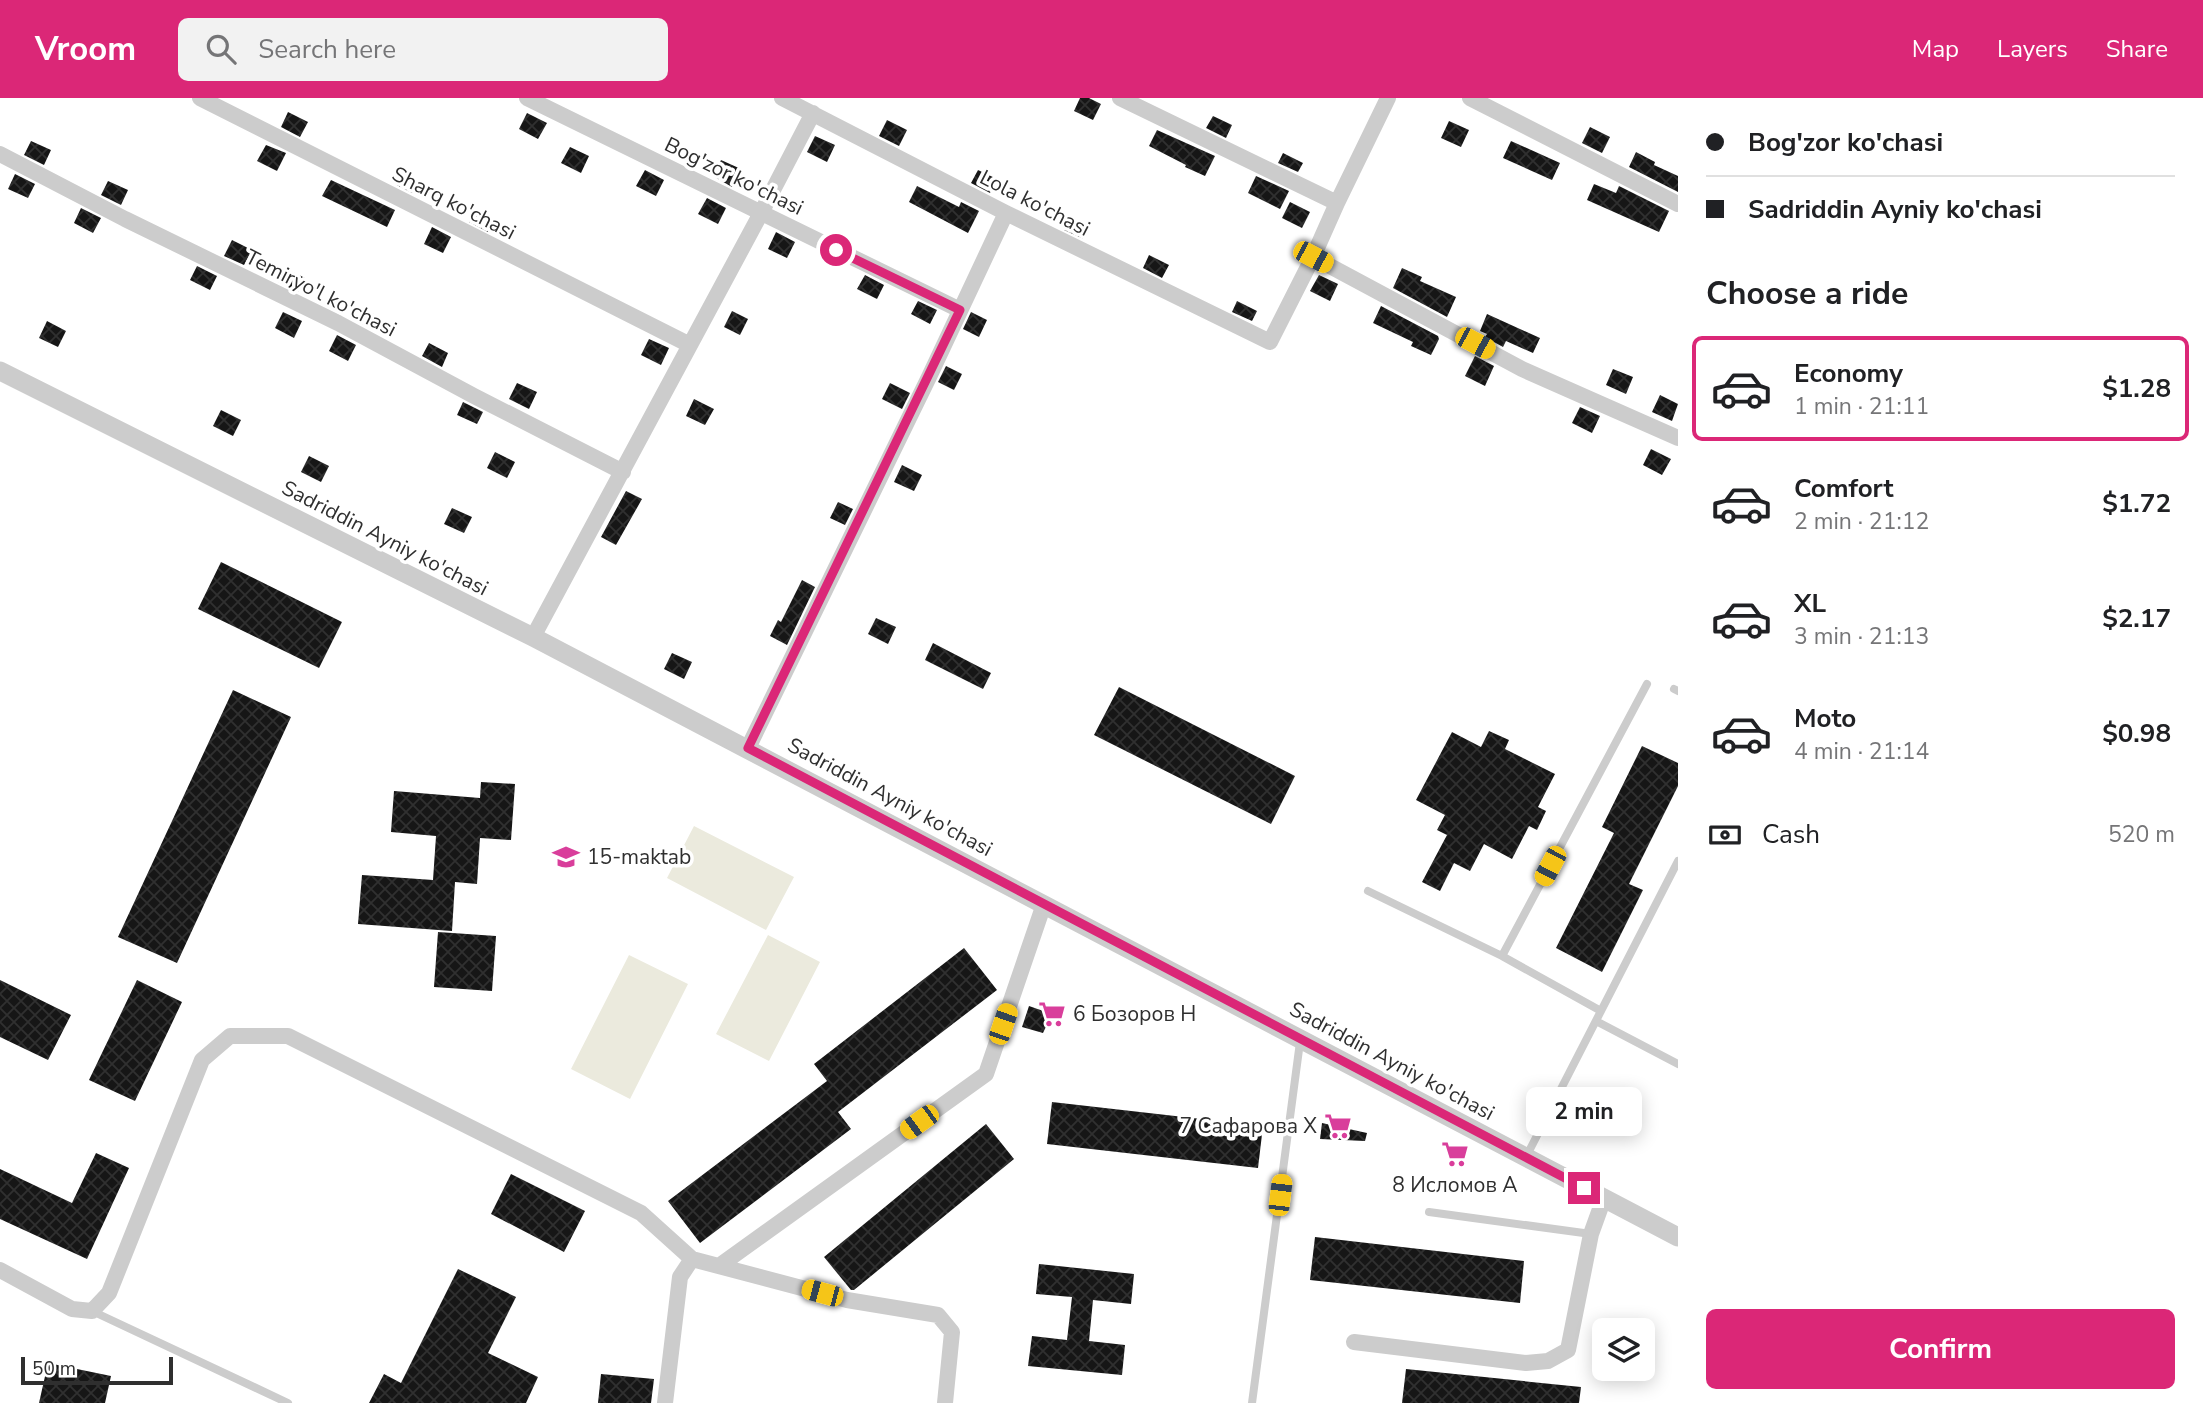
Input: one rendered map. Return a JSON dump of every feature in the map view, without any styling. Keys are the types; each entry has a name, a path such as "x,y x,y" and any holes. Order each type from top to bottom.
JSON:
{"street":[{"name":"Sharq ko'chasi","path":"200,98 690,345"},
{"name":"Bog'zor ko'chasi","path":"527,98 960,310"},
{"name":"Lola ko'chasi","path":"782,98 1006,213 1270,342 1313,257"},
{"path":"1120,98 1337,202"},
{"path":"1388,98 1313,257 1522,369 1678,438"},
{"path":"1470,98 1678,204"},
{"path":"533,637 813,113"},
{"name":"Temiryo'l ko'chasi","path":"0,154 125,219 338,323 623,472"},
{"path":"748,748 1006,213"},
{"name":"Sadriddin Ayniy ko'chasi","path":"0,370 748,748 1678,1237"},
{"path":"719,1266 986,1074 1044,904"},
{"path":"0,1270 72,1309 92,1311 109,1293 202,1060 230,1037 288,1037 641,1213 692,1259 847,1300 938,1315 952,1332 945,1403"},
{"path":"1354,1342 1526,1363 1548,1361 1568,1350 1591,1234 1604,1198"},
{"path":"665,1403 680,1277 692,1259"}],"lane":[{"path":"1502,956 1647,684"},
{"path":"1525,1157 1678,862"},
{"path":"1368,891 1502,956 1601,1011"},
{"path":"1596,1021 1678,1064"},
{"path":"1252,1403 1301,1039"},
{"path":"1429,1212 1591,1234"},
{"path":"92,1311 288,1403"}],"shaded area":[{"path":"694,826 794,877 766,930 667,878"},
{"path":"768,935 820,962 769,1061 716,1034"},
{"path":"629,955 688,984 630,1099 571,1069"}],"building":[{"path":"1080,98 1089,98 1101,104 1093,120 1074,111"},
{"path":"288,112 308,122 300,137 281,127"},
{"path":"527,113 547,123 538,139 519,129"},
{"path":"1213,116 1232,125 1226,138 1206,128"},
{"path":"887,120 907,130 899,146 879,136"},
{"path":"1449,121 1469,130 1461,147 1441,138"},
{"path":"1590,127 1610,137 1602,153 1582,143"},
{"path":"1157,130 1215,156 1205,176 1149,146"},
{"path":"815,136 835,145 827,162 807,152"},
{"path":"31,141 51,150 44,165 24,155"},
{"path":"1511,141 1560,163 1552,180 1503,158"},
{"path":"266,145 286,153 277,171 257,161"},
{"path":"570,147 589,156 581,173 561,163"},
{"path":"1636,152 1655,162 1654,165 1678,176 1678,192 1629,167"},
{"path":"1283,153 1303,163 1298,172 1278,163"},
{"path":"721,160 741,169 732,187 713,176"},
{"path":"645,170 664,180 656,196 636,186"},
{"path":"978,170 997,179 990,193 971,183"},
{"path":"399,172 418,182 412,193 393,183"},
{"path":"15,174 35,184 28,198 8,189"},
{"path":"1256,176 1289,191 1280,209 1248,193"},
{"path":"331,180 395,210 387,227 322,196"},
{"path":"108,181 128,190 121,205 101,195"},
{"path":"1594,184 1616,193 1619,186 1669,211 1659,232 1587,200"},
{"path":"917,186 959,207 961,202 979,211 968,233 909,202"},
{"path":"707,198 726,208 718,224 698,214"},
{"path":"1290,202 1310,212 1302,228 1282,218"},
{"path":"81,208 101,218 93,233 74,223"},
{"path":"475,209 494,219 488,232 469,222"},
{"path":"1070,218 1089,228 1084,239 1064,230"},
{"path":"432,227 451,237 443,253 424,244"},
{"path":"776,232 795,242 787,258 768,249"},
{"path":"232,240 252,250 244,265 224,256"},
{"path":"1149,255 1169,265 1162,278 1143,268"},
{"path":"197,266 217,276 210,290 190,280"},
{"path":"285,268 305,278 298,292 278,282"},
{"path":"1402,268 1422,277 1420,281 1456,297 1447,317 1393,288"},
{"path":"865,275 884,285 877,299 857,289"},
{"path":"1319,275 1338,284 1330,301 1310,291"},
{"path":"918,301 937,310 930,324 911,314"},
{"path":"1237,301 1257,311 1252,321 1232,312"},
{"path":"1381,306 1438,336 1431,355 1411,346 1413,342 1373,323"},
{"path":"362,308 381,318 375,331 356,321"},
{"path":"732,311 748,319 740,335 724,327"},
{"path":"283,312 302,321 294,338 275,328"},
{"path":"971,312 987,320 979,337 963,329"},
{"path":"1487,314 1540,338 1533,353 1506,341 1503,347 1485,337 1487,334 1480,331"},
{"path":"47,321 66,331 58,347 39,338"},
{"path":"337,335 356,345 348,361 329,351"},
{"path":"649,339 669,348 661,365 641,355"},
{"path":"429,343 448,353 442,367 422,356"},
{"path":"1475,356 1494,366 1485,386 1465,376"},
{"path":"946,366 962,374 954,390 938,382"},
{"path":"1613,369 1633,377 1626,394 1606,385"},
{"path":"517,383 537,392 529,409 509,399"},
{"path":"890,383 910,393 902,409 882,399"},
{"path":"1660,395 1678,404 1672,421 1652,412"},
{"path":"694,399 714,409 705,425 686,416"},
{"path":"463,402 483,412 477,424 457,415"},
{"path":"1580,407 1600,416 1592,433 1572,423"},
{"path":"221,410 241,420 233,436 213,426"},
{"path":"1651,449 1671,459 1662,475 1643,465"},
{"path":"495,452 515,462 507,478 487,468"},
{"path":"309,456 329,466 321,482 301,472"},
{"path":"902,465 922,475 914,491 894,482"},
{"path":"626,491 642,499 616,545 601,537"},
{"path":"838,502 853,509 845,525 830,518"},
{"path":"452,508 472,517 464,533 444,524"},
{"path":"221,562 342,622 319,668 198,609"},
{"path":"802,580 815,587 787,645 770,636 778,620 781,622"},
{"path":"876,618 896,627 888,644 868,634"},
{"path":"933,643 991,673 983,689 925,660"},
{"path":"672,653 692,662 684,679 664,669"},
{"path":"1119,687 1295,776 1271,824 1094,735"},
{"path":"233,690 291,717 177,963 118,937"},
{"path":"1489,731 1509,740 1505,749 1555,774 1538,807 1546,811 1537,830 1529,826 1512,859 1484,844 1470,871 1454,863 1440,891 1422,882 1447,835 1437,830 1445,815 1416,800 1452,732 1481,747"},
{"path":"1642,746 1678,763 1678,786 1629,884 1643,890 1602,972 1556,948 1614,833 1602,827"},
{"path":"481,782 515,784 511,840 480,838 477,884 455,882 452,931 358,924 362,875 433,880 436,836 391,832 394,791 480,798"},
{"path":"438,932 496,936 492,991 434,987"},
{"path":"964,948 997,990 838,1112 851,1129 700,1243 668,1201 827,1081 814,1064"},
{"path":"0,980 71,1015 48,1060 0,1037"},
{"path":"137,980 182,1002 135,1101 89,1080"},
{"path":"1029,1006 1052,1014 1043,1033 1022,1027"},
{"path":"1052,1102 1263,1126 1258,1168 1047,1144"},
{"path":"1322,1123 1367,1133 1365,1141 1320,1139"},
{"path":"986,1124 1014,1159 851,1290 824,1257"},
{"path":"96,1153 129,1168 87,1259 0,1219 0,1169 72,1203"},
{"path":"511,1174 585,1211 564,1252 491,1214"},
{"path":"1315,1237 1524,1261 1520,1303 1310,1280"},
{"path":"1039,1264 1134,1274 1131,1304 1093,1300 1089,1341 1125,1345 1122,1375 1028,1366 1032,1336 1067,1340 1072,1297 1036,1294"},
{"path":"458,1269 516,1297 488,1353 538,1377 526,1403 369,1403 384,1374 401,1383"},
{"path":"48,1363 111,1376 105,1403 39,1403"},
{"path":"1406,1369 1581,1387 1579,1403 1402,1403"},
{"path":"601,1374 654,1379 651,1403 598,1403"}],"place":[{"name":"15-maktab","path":"566,857"},
{"name":"6 Бозоров Н","path":"1052,1014"},
{"name":"7 Сафарова Х","path":"1338,1126"},
{"name":"8 Исломов А","path":"1455,1154"}],"route":[{"path":"836,250 960,310 748,748 1584,1188"}]}
